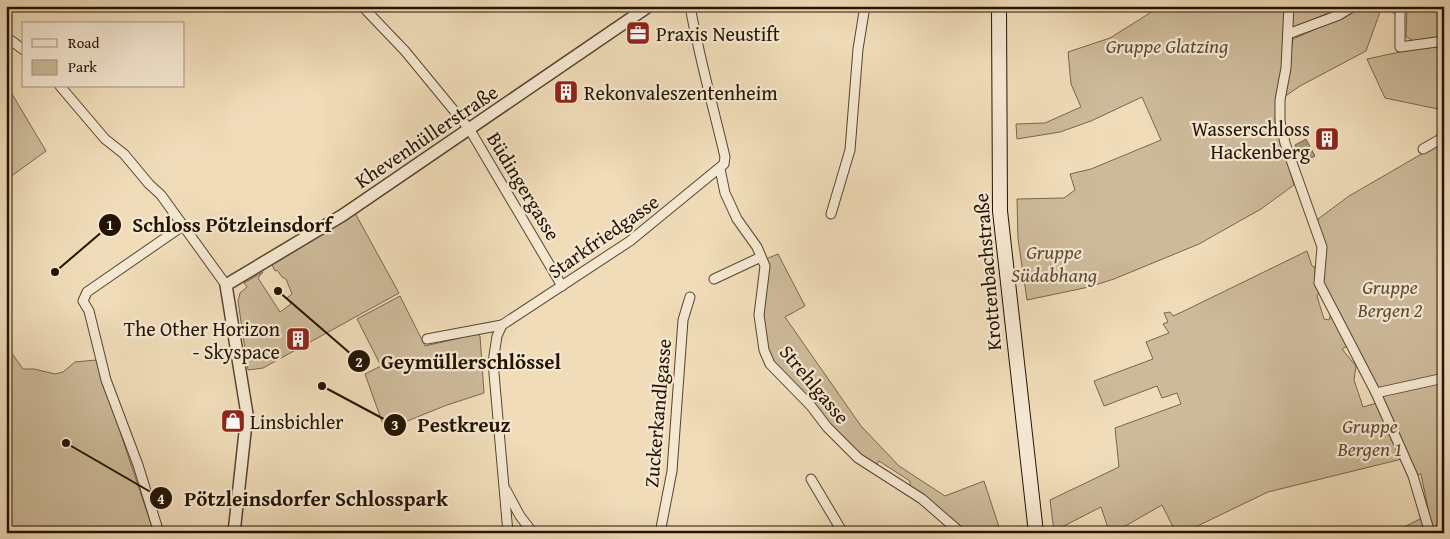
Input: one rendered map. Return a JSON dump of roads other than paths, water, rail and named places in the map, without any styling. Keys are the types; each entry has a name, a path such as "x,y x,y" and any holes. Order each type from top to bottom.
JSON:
{"main road":[{"name":"Krottenbachstraße","path":"1000,6 1000,211 1036,533"}],"street":[{"name":"Büdingergasse","path":"362,6 405,51 470,130 562,286"},
{"path":"690,6 701,64 713,100 725,156 724,164 720,169 725,193 737,219 762,257 714,279"},
{"path":"832,214 850,150 858,49 865,6"},
{"path":"1289,6 1286,68 1279,110 1282,132 1302,196 1322,247 1319,283 1376,393 1413,476 1430,533"},
{"path":"1288,34 1354,6"},
{"path":"1400,6 1400,47 1444,41"},
{"name":"Khevenhüllerstraße","path":"226,286 343,216 644,8"},
{"path":"6,37 22,49"},
{"path":"62,88 105,138 124,154 149,184 161,195 226,286 247,414 234,533"},
{"path":"1423,149 1444,137"},
{"name":"Starkfriedgasse","path":"427,339 502,325 630,241 720,169"},
{"path":"159,533 138,465 106,380 89,311 83,301 87,292 184,225"},
{"name":"Strehlgasse","path":"762,257 765,266 760,299 760,330 764,350 770,364 858,458 922,499 961,533"},
{"name":"Zuckerkandlgasse","path":"660,533 672,471 683,320 690,298"},
{"path":"502,325 495,342 493,362 508,533"},
{"path":"1376,393 1444,378"},
{"path":"811,479 843,533"},
{"path":"504,485 520,516 533,533"}],"place":[{"name":"Praxis Neustift","path":"638,33"},
{"name":"Rekonvaleszentenheim","path":"566,92"},
{"name":"Wasserschloss Hackenberg","path":"1327,139"},
{"name":"Schloss Pötzleinsdorf","path":"55,272"},
{"name":"Geymüllerschlössel","path":"278,291"},
{"name":"The Other Horizon - Skyspace","path":"298,339"},
{"name":"Pestkreuz","path":"322,386"},
{"name":"Linsbichler","path":"233,421"},
{"name":"Pötzleinsdorfer Schlosspark","path":"66,443"}],"park label":[{"name":"Gruppe Glatzing","path":"1167,45"},
{"name":"Gruppe Südabhang","path":"1054,262"},
{"name":"Gruppe Bergen 2","path":"1390,298"},
{"name":"Gruppe Bergen 1","path":"1370,436"}]}
